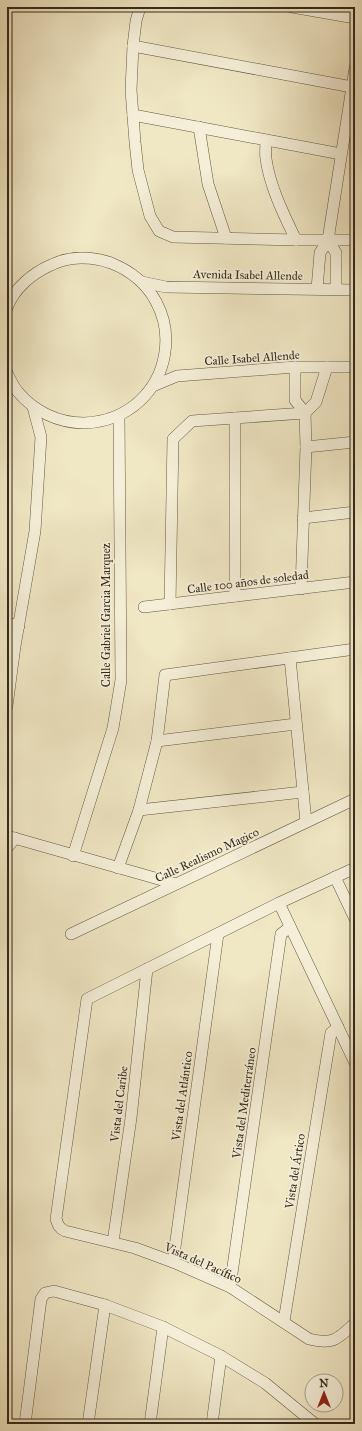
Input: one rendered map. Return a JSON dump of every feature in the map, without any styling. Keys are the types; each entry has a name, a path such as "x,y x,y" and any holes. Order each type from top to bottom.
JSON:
{"street":[{"path":"140,7 136,21 133,46 132,115 138,170 150,216 159,231 173,237 355,240"},
{"path":"292,7 355,18"},
{"path":"133,46 352,87"},
{"path":"317,289 320,253 328,240 355,68"},
{"path":"132,115 341,154"},
{"path":"199,127 208,184 226,238"},
{"path":"266,140 266,159 271,179 296,240"},
{"path":"328,240 336,253 336,289"},
{"path":"7,308 20,286 37,271 58,262 80,258 103,260 124,268 142,282 156,300 164,321 166,343 163,365 153,386 138,403 119,415 98,422 75,423 53,418 33,407 10,383 7,373"},
{"name":"Avenida Isabel Allende","path":"142,282 166,287 355,290"},
{"path":"170,604 173,439 192,421 305,413 316,402 327,367"},
{"name":"Calle Isabel Allende","path":"153,386 177,376 295,368 355,367"},
{"path":"295,368 295,400 305,413 306,447 301,589"},
{"path":"7,706 11,645 19,626 36,523 41,437 33,407"},
{"name":"Calle Gabriel Garcia Marquez","path":"73,856 113,728 121,680 119,415"},
{"path":"235,418 235,596"},
{"path":"306,447 355,442"},
{"path":"304,518 355,512"},
{"name":"Calle 100 años de soledad","path":"144,607 355,582"},
{"path":"7,623 19,626"},
{"path":"118,868 139,810 157,741 166,675 355,649"},
{"path":"290,658 306,822"},
{"path":"157,741 296,724"},
{"path":"139,810 303,792"},
{"name":"Calle Realismo Magico","path":"71,934 355,799"},
{"path":"7,848 11,837 73,856 176,884"},
{"path":"147,969 278,903 355,868"},
{"path":"335,877 355,919"},
{"path":"278,903 355,1063"},
{"name":"Vista del Mediterráneo","path":"230,1287 281,934 290,927"},
{"name":"Vista del Atlántico","path":"173,1262 218,934"},
{"name":"Vista del Pacífico","path":"147,969 87,999 56,1219 58,1225 65,1231 135,1248 173,1262 230,1287 284,1321 309,1339 320,1342 330,1341 341,1337 355,1323"},
{"name":"Vista del Caribe","path":"113,1242 131,1118 147,969"},
{"name":"Vista del Ártico","path":"284,1321 331,1033 338,1027"},
{"path":"25,1424 42,1299 45,1293 54,1291 105,1305 163,1327 222,1356 265,1383 302,1419 315,1424"},
{"path":"88,1424 105,1305"},
{"path":"150,1424 163,1327"},
{"path":"212,1424 222,1356"}]}
